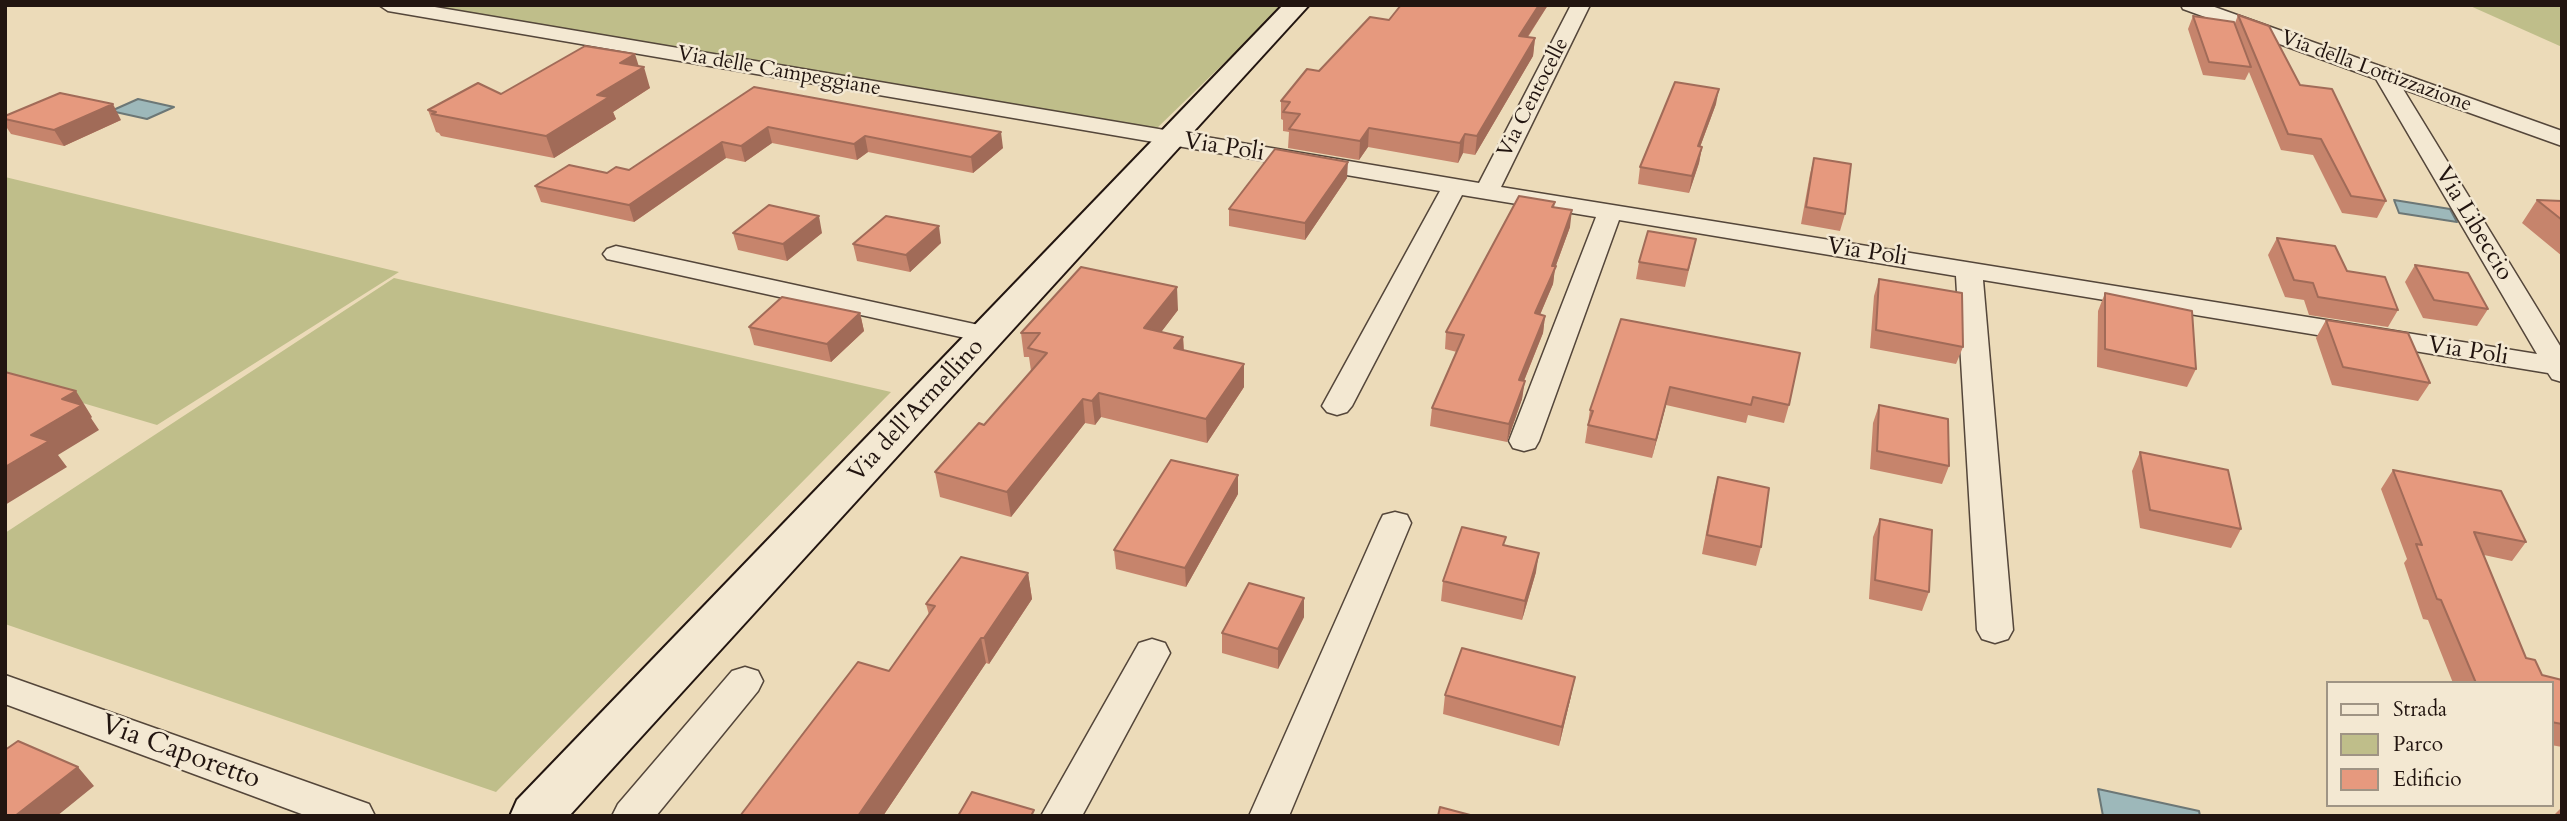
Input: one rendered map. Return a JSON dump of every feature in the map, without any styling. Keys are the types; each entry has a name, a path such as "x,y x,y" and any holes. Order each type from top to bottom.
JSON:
{"street":[{"name":"Via delle Campeggiane","path":"388,5 1171,140"},
{"name":"Via dell'Armellino","path":"536,816 1297,5"},
{"name":"Via Centocelle","path":"1488,191 1581,5"},
{"name":"Via della Lottizzazione","path":"2190,5 2562,139"},
{"name":"Via Libeccio","path":"2385,76 2560,369"},
{"name":"Via Poli","path":"1171,140 2560,369"},
{"path":"1337,406 1455,186"},
{"path":"1524,441 1610,212"},
{"path":"622,264 981,342"},
{"path":"1969,270 1996,630"},
{"path":"1269,816 1395,523"},
{"path":"1061,816 1152,653"},
{"path":"632,816 744,681"},
{"name":"Via Caporetto","path":"5,690 355,816"}],"green space":[{"path":"410,5 1284,5 1155,130"},
{"path":"2468,5 2562,5 2562,47"},
{"path":"5,177 399,272 157,425 5,380"},
{"path":"394,278 891,392 496,792 5,624 5,533"}],"water":[{"path":"138,99 174,107 147,119 111,111"},
{"path":"2394,200 2450,209 2457,222 2399,213"},
{"path":"2098,789 2199,811 2200,816 2103,816"}],"building":[{"path":"1401,5 1539,5 1519,36 1535,38 1477,136 1465,134 1460,143 1369,128 1360,141 1289,129 1300,114 1283,112 1290,102 1281,101 1307,69 1319,71 1370,17 1389,20"},
{"path":"2238,15 2269,26 2300,85 2332,89 2386,201 2351,196 2321,139 2288,134"},
{"path":"2193,16 2234,22 2251,67 2209,62"},
{"path":"585,46 635,54 620,63 644,67 597,95 609,97 546,136 432,114 436,112 428,110 478,83 501,94"},
{"path":"1675,82 1719,89 1698,146 1702,147 1692,176 1640,167"},
{"path":"754,87 1001,132 971,157 865,136 854,144 768,127 741,146 722,142 629,205 535,186 569,165 607,173 616,167 629,170"},
{"path":"60,93 113,104 54,130 5,119 5,116"},
{"path":"1275,149 1348,162 1305,223 1229,209"},
{"path":"1814,158 1851,164 1845,214 1806,207"},
{"path":"1519,196 1555,202 1552,207 1572,210 1552,266 1556,266 1535,313 1545,316 1519,380 1525,381 1509,424 1432,408 1464,335 1446,332"},
{"path":"2537,200 2562,201 2562,220"},
{"path":"769,205 819,216 783,244 733,233"},
{"path":"886,216 939,226 906,255 853,244"},
{"path":"1648,231 1696,239 1688,270 1639,262"},
{"path":"2277,238 2335,246 2347,271 2385,277 2398,310 2318,297 2313,283 2294,280"},
{"path":"2415,265 2468,273 2488,309 2434,300"},
{"path":"1081,267 1177,287 1144,328 1183,337 1174,348 1244,364 1206,419 1099,393 1092,401 1083,399 1007,492 935,472 979,423 984,425 1047,353 1028,348 1040,333 1021,333"},
{"path":"1879,279 1962,293 1963,347 1876,330"},
{"path":"2105,293 2192,311 2196,369 2105,349"},
{"path":"782,297 860,313 827,344 749,327"},
{"path":"1621,319 1800,353 1789,405 1753,397 1751,405 1670,387 1656,440 1588,425 1593,411 1590,410"},
{"path":"2326,320 2408,333 2430,383 2343,367"},
{"path":"5,372 76,391 62,399 82,405 31,435 49,441 5,467"},
{"path":"1879,405 1948,419 1949,466 1877,451"},
{"path":"2140,452 2228,470 2241,529 2150,510"},
{"path":"1171,460 1238,475 1185,568 1114,550"},
{"path":"2393,470 2501,491 2526,542 2474,532 2526,658 2535,660 2542,675 2562,680 2562,724 2553,722 2553,681 2475,681 2441,600 2437,599 2416,544 2422,545"},
{"path":"1718,477 1769,488 1761,547 1707,535"},
{"path":"1880,519 1932,530 1929,592 1875,580"},
{"path":"1462,527 1506,537 1503,545 1539,553 1525,601 1443,581"},
{"path":"961,557 1028,573 858,816 740,816 858,662 889,671 935,606 926,604"},
{"path":"1249,583 1304,598 1278,649 1222,633"},
{"path":"1462,648 1575,677 1562,727 1445,695"},
{"path":"18,741 78,767 15,816 5,816 5,750"},
{"path":"972,792 1034,810 1031,816 958,816"},
{"path":"1440,807 1474,816 1438,816"}]}
